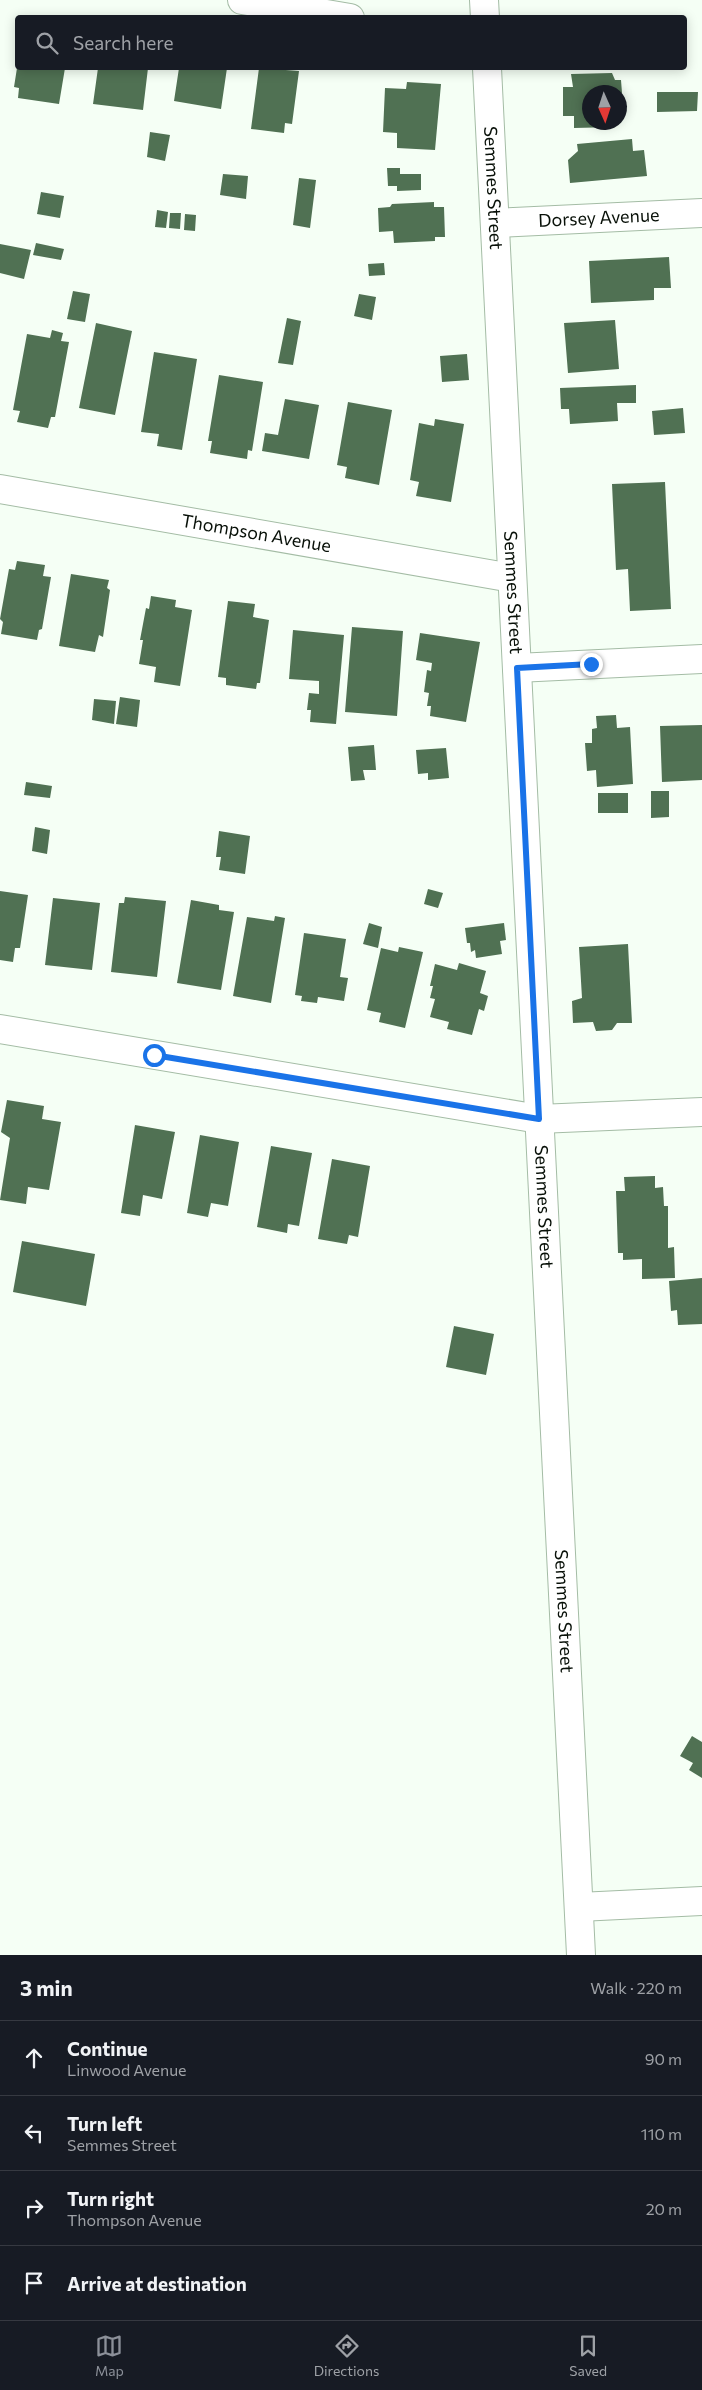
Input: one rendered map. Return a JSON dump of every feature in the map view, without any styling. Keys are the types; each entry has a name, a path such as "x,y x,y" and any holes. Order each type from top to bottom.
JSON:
{"street":[{"path":"242,0 332,15"},
{"path":"484,0 485,15"},
{"name":"Semmes Street","path":"487,70 581,1955"},
{"name":"Dorsey Avenue","path":"495,223 702,214"},
{"name":"Thompson Avenue","path":"0,489 512,578"},
{"path":"517,668 702,659"},
{"path":"0,1029 539,1119 702,1112"},
{"path":"579,1907 702,1901"}],"building":[{"path":"17,70 65,70 59,104 18,98 19,88 14,87"},
{"path":"98,70 148,70 143,110 93,104"},
{"path":"179,70 227,70 221,109 174,101"},
{"path":"259,70 299,71 292,124 285,123 284,133 251,129"},
{"path":"612,73 615,80 621,80 621,85 582,85 582,128 574,128 574,116 563,116 563,87 573,87 571,74"},
{"path":"407,82 441,84 435,150 397,148 397,133 383,132 385,88 406,89"},
{"path":"657,92 698,92 697,111 657,112"},
{"path":"150,132 170,135 165,161 147,157"},
{"path":"632,139 633,151 644,150 647,176 570,183 568,160 578,151 577,144"},
{"path":"387,168 400,168 400,174 421,174 421,190 397,191 397,186 388,186"},
{"path":"223,174 248,176 246,199 220,195"},
{"path":"299,178 316,180 310,228 293,225"},
{"path":"41,192 64,196 60,218 37,214"},
{"path":"434,202 434,207 444,207 445,237 435,237 435,241 394,243 393,231 379,232 378,208 390,207 392,204"},
{"path":"157,210 168,212 166,228 155,227"},
{"path":"170,213 181,213 180,229 169,228"},
{"path":"185,214 196,215 195,231 184,230"},
{"path":"36,243 64,249 61,260 33,255"},
{"path":"0,244 31,250 24,279 0,273"},
{"path":"669,257 671,288 654,288 654,300 591,303 589,261"},
{"path":"384,263 385,275 369,276 368,264"},
{"path":"73,291 90,294 85,322 67,319"},
{"path":"359,294 376,297 372,320 354,316"},
{"path":"287,318 301,321 293,365 278,363"},
{"path":"615,320 619,369 568,373 564,323"},
{"path":"96,323 132,331 115,415 79,408"},
{"path":"52,330 63,333 61,341 69,342 55,417 51,417 48,428 17,422 20,411 13,410 27,334 50,338"},
{"path":"154,352 197,359 182,450 157,446 159,434 141,432"},
{"path":"467,354 469,380 442,382 440,356"},
{"path":"219,375 263,382 252,451 248,450 247,459 210,453 212,441 208,441"},
{"path":"636,385 636,403 617,403 618,421 570,424 569,409 561,409 560,388"},
{"path":"285,399 319,405 309,459 262,451 265,433 278,435"},
{"path":"348,402 392,410 379,485 345,478 347,467 337,465"},
{"path":"683,408 685,433 654,435 652,411"},
{"path":"435,419 464,424 451,502 416,496 419,482 410,480 419,423 434,426"},
{"path":"665,482 671,609 630,611 628,569 616,570 612,484"},
{"path":"17,561 45,565 43,576 51,577 42,629 39,630 37,640 1,634 3,622 0,619 9,569 15,570"},
{"path":"71,574 109,580 107,588 110,590 103,637 99,635 95,652 59,646"},
{"path":"151,596 176,600 175,607 192,610 180,686 154,682 156,667 139,664 143,640 140,640 146,608 149,609"},
{"path":"228,601 255,604 253,617 269,620 260,683 257,683 256,689 226,685 226,678 218,677"},
{"path":"352,627 403,631 397,716 345,712"},
{"path":"293,630 344,635 336,724 310,722 311,710 307,710 309,693 319,694 319,681 289,679"},
{"path":"420,633 480,642 466,722 430,716 431,706 427,706 429,693 424,692 427,670 431,671 432,663 416,660"},
{"path":"120,697 140,700 137,727 116,724"},
{"path":"94,699 116,701 114,724 92,720"},
{"path":"616,715 617,728 630,727 633,784 597,787 596,770 587,771 585,743 592,743 592,729 597,728 596,716"},
{"path":"702,725 702,780 662,782 660,726"},
{"path":"374,745 376,770 363,770 365,780 351,781 348,747"},
{"path":"446,748 449,778 428,780 428,773 418,774 416,750"},
{"path":"26,782 52,786 50,798 24,795"},
{"path":"651,791 669,791 669,817 651,818"},
{"path":"598,793 628,793 628,813 598,813"},
{"path":"35,827 50,830 47,854 32,851"},
{"path":"219,831 250,836 245,874 219,870 221,857 216,857"},
{"path":"428,889 443,893 438,908 424,904"},
{"path":"0,891 28,895 20,948 15,948 13,962 0,960"},
{"path":"125,897 166,901 157,977 111,972 119,903 124,903"},
{"path":"53,898 100,903 92,970 45,965"},
{"path":"191,900 219,905 219,910 234,912 221,990 177,983"},
{"path":"275,916 285,918 271,1003 233,996 247,917 274,921"},
{"path":"369,923 382,927 378,948 363,944"},
{"path":"504,923 506,940 500,941 502,954 476,958 475,950 471,952 470,943 467,943 465,928"},
{"path":"304,933 346,939 340,977 348,978 344,1001 318,997 317,1003 301,1001 302,996 295,995"},
{"path":"628,944 632,1023 617,1023 612,1030 596,1031 593,1022 573,1023 572,1001 582,998 579,947"},
{"path":"399,947 423,952 405,1028 379,1022 381,1013 367,1010 381,948 398,952"},
{"path":"459,963 486,971 480,993 488,996 484,1011 479,1009 472,1035 447,1029 449,1022 430,1017 435,999 430,998 433,986 430,986 435,964 457,970"},
{"path":"7,1100 44,1106 42,1119 61,1122 49,1190 28,1187 26,1204 0,1200 10,1138 1,1132"},
{"path":"135,1125 175,1132 162,1199 143,1195 140,1216 121,1213"},
{"path":"200,1135 239,1142 228,1206 211,1203 208,1217 187,1213"},
{"path":"271,1146 312,1153 299,1226 288,1224 287,1233 257,1227"},
{"path":"332,1159 370,1166 358,1237 349,1235 347,1244 318,1239"},
{"path":"655,1176 655,1188 663,1187 664,1206 668,1206 668,1248 674,1247 675,1278 642,1279 642,1259 623,1260 623,1253 618,1253 616,1191 625,1191 624,1177"},
{"path":"22,1241 95,1254 86,1306 13,1292"},
{"path":"702,1278 702,1324 678,1325 677,1310 671,1311 669,1281"},
{"path":"454,1326 494,1334 486,1375 446,1367"},
{"path":"692,1736 702,1742 702,1778 689,1770 693,1763 680,1756"}],"route":[{"path":"154,1055 539,1119 517,668 591,664"}]}
